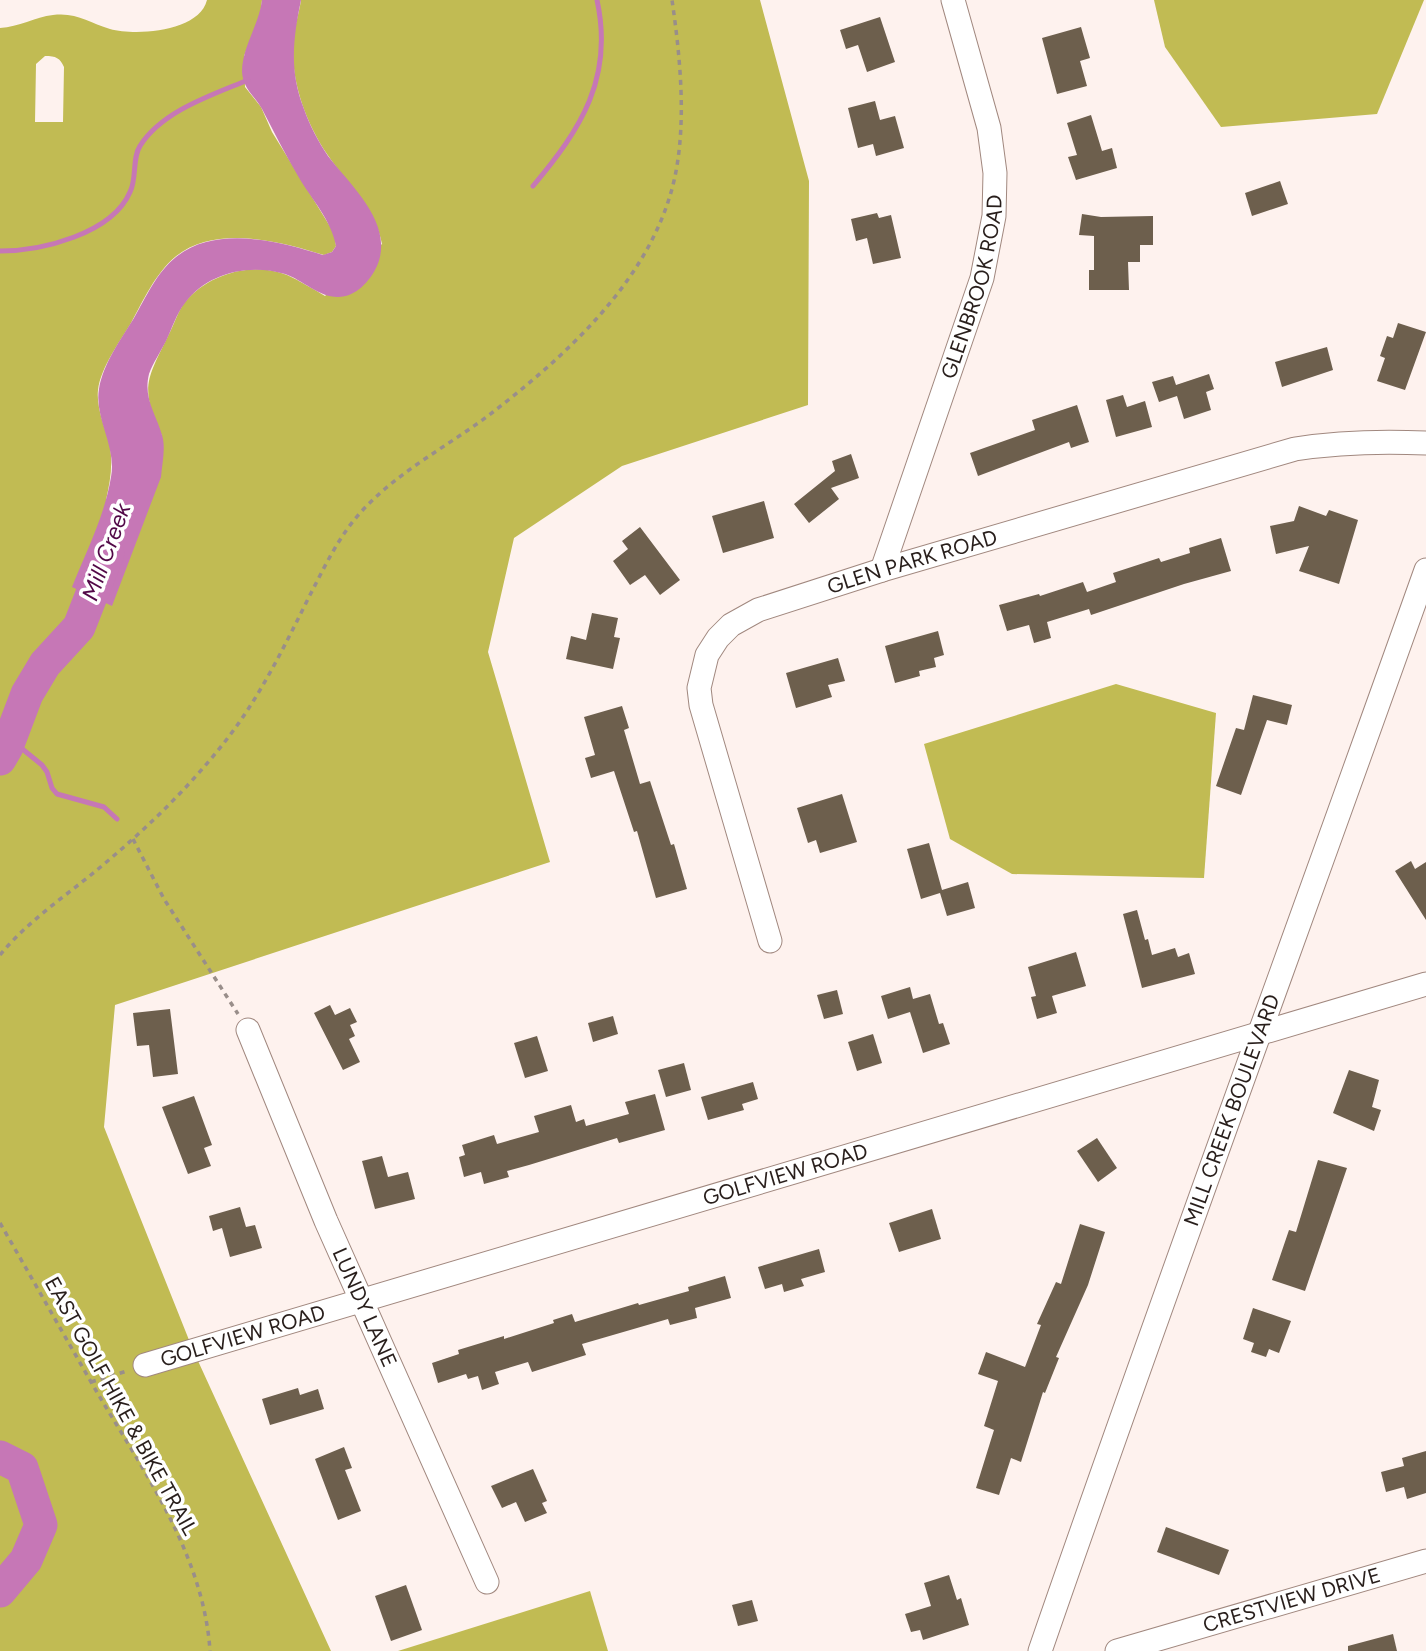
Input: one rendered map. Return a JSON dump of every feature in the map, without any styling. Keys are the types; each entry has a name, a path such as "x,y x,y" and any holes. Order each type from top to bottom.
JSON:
{"street":[{"name":"GLENBROOK ROAD","path":"882,570 982,278 995,216 995,173 989,128 953,0"},
{"name":"GLEN PARK ROAD","path":"770,941 701,705 699,688 702,668 718,638 741,618 882,570 1295,449 1379,440 1426,443"},
{"name":"MILL CREEK BOULEVARD","path":"1040,1651 1131,1389 1426,570"},
{"name":"GOLFVIEW ROAD","path":"145,1365 1426,984"},
{"name":"LUNDY LANE","path":"248,1030 321,1210 487,1582"},
{"name":"CRESTVIEW DRIVE","path":"1117,1651 1426,1562"}],"path":[{"path":"0,955 30,925 133,839 189,786 236,727 274,666 336,546 361,512 399,476 463,434 523,387 580,334 633,272 652,240 669,201 675,174 681,98 679,47 672,0"},
{"path":"133,839 163,899 248,1030"},
{"name":"EAST GOLF HIKE & BIKE TRAIL","path":"0,1223 147,1477 188,1560 205,1610 210,1651"},
{"path":"91,1382 145,1365"}],"shaded area":[{"path":"207,0 262,0 260,16 244,56 245,87 261,107 272,132 334,233 336,246 332,252 324,255 268,241 228,238 191,247 175,257 161,271 111,355 100,381 98,404 111,454 111,474 106,500 162,436 151,406 148,385 180,310 195,292 219,277 260,269 287,275 325,296 382,244 367,207 319,141 301,100 293,57 301,0 760,0 809,181 808,405 622,466 514,538 488,652 550,862 115,1005 104,1127 193,1350 331,1651 0,1651 0,28 61,14 110,29 150,31 180,25 202,11","holes":["49,56 57,58 64,67 63,122 35,122 36,64"]},
{"path":"1154,0 1424,0 1377,114 1221,127 1165,47"},
{"path":"1116,684 1216,713 1204,878 1012,874 950,839 924,744"},
{"path":"590,1591 608,1651 398,1651"}],"water":[{"path":"262,0 301,0 294,54 299,95 321,145 368,206 380,235 381,250 377,266 370,277 356,291 345,296 324,294 285,274 243,270 205,284 185,303 149,374 149,398 163,440 161,477 112,606 72,587 100,519 111,477 111,455 98,400 101,380 113,352 152,285 176,257 192,247 210,241 267,241 323,255 332,252 336,246 325,218 243,78 245,54"}],"building":[{"path":"880,17 895,62 867,72 858,45 846,49 840,30"},
{"path":"1081,27 1090,58 1080,61 1087,86 1057,94 1042,38"},
{"path":"875,101 880,120 895,116 904,148 876,156 873,144 858,148 848,108"},
{"path":"1091,115 1102,151 1112,148 1117,168 1076,180 1068,157 1077,155 1067,123"},
{"path":"1280,181 1288,204 1252,216 1245,193"},
{"path":"877,213 879,218 891,215 901,258 873,264 867,238 856,241 851,219"},
{"path":"1082,214 1101,217 1153,216 1153,245 1140,245 1140,262 1128,262 1129,290 1089,290 1089,270 1094,270 1094,236 1079,235"},
{"path":"1398,323 1426,332 1405,390 1377,381 1385,358 1380,356 1387,336 1393,338"},
{"path":"1327,347 1333,370 1282,387 1275,362"},
{"path":"1209,374 1214,389 1206,392 1211,410 1184,419 1177,396 1159,402 1152,382 1173,376 1176,385"},
{"path":"1123,395 1127,407 1145,401 1152,427 1116,437 1106,400"},
{"path":"1077,405 1089,442 1071,448 1069,442 978,476 970,453 1035,430 1032,420"},
{"path":"851,454 859,478 831,488 839,499 809,523 794,504 835,471 832,461"},
{"path":"764,501 774,538 723,553 712,516"},
{"path":"1299,506 1326,516 1329,510 1358,520 1339,584 1299,571 1309,546 1276,554 1270,526 1294,521"},
{"path":"640,527 680,580 660,595 645,575 630,585 613,561 628,549 622,541"},
{"path":"1221,538 1231,571 1091,615 1089,609 1047,622 1051,638 1034,643 1029,625 1007,631 999,605 1039,594 1040,596 1083,582 1087,592 1116,582 1113,573 1159,558 1161,562 1190,553 1189,548"},
{"path":"592,613 618,618 614,637 620,638 613,669 566,659 571,636 586,640"},
{"path":"938,631 944,655 934,658 936,667 919,671 920,676 895,683 885,646"},
{"path":"838,658 845,681 828,685 832,697 796,708 786,673"},
{"path":"1253,695 1292,705 1287,725 1267,720 1241,795 1216,786 1236,728 1244,730"},
{"path":"622,706 629,728 624,730 640,784 650,781 671,845 674,844 687,889 656,898 637,831 634,832 614,771 591,778 585,758 595,755 584,717"},
{"path":"842,794 857,842 820,853 816,840 808,843 797,808"},
{"path":"929,843 942,890 968,882 975,908 947,916 940,893 921,899 907,849"},
{"path":"1411,861 1415,869 1426,862 1426,920 1395,871"},
{"path":"1137,910 1152,955 1175,948 1178,957 1189,953 1195,974 1142,988 1123,914"},
{"path":"1076,952 1086,986 1052,996 1057,1013 1037,1019 1031,997 1036,996 1028,967"},
{"path":"910,987 913,999 930,994 939,1024 943,1023 950,1044 923,1053 910,1012 888,1019 881,996"},
{"path":"837,990 843,1014 824,1019 817,995"},
{"path":"330,1005 335,1015 350,1008 357,1022 350,1025 355,1036 349,1039 360,1062 343,1070 314,1013"},
{"path":"170,1009 178,1074 153,1077 149,1045 137,1046 133,1013"},
{"path":"613,1016 618,1034 593,1042 588,1023"},
{"path":"873,1034 882,1063 857,1071 848,1042"},
{"path":"537,1036 548,1071 525,1078 514,1043"},
{"path":"684,1063 691,1090 666,1097 658,1070"},
{"path":"1349,1070 1379,1080 1372,1107 1381,1110 1374,1131 1333,1113"},
{"path":"753,1082 758,1099 742,1104 744,1110 708,1120 701,1097"},
{"path":"655,1094 665,1130 619,1143 617,1138 507,1171 509,1177 484,1184 481,1172 464,1177 459,1157 465,1155 462,1145 494,1135 497,1144 539,1132 534,1116 571,1105 576,1122 584,1119 586,1126 629,1114 625,1102"},
{"path":"194,1096 212,1145 204,1148 211,1166 188,1174 162,1107"},
{"path":"1097,1138 1117,1168 1098,1182 1077,1151"},
{"path":"382,1156 388,1177 408,1172 415,1199 375,1209 362,1161"},
{"path":"1318,1160 1347,1168 1305,1291 1272,1280 1289,1230 1296,1232"},
{"path":"240,1207 246,1227 255,1225 262,1248 230,1257 222,1228 213,1231 209,1216"},
{"path":"932,1209 941,1239 899,1252 889,1223"},
{"path":"1080,1224 1105,1232 1088,1285 1056,1357 1059,1358 1045,1393 1043,1392 1021,1462 1011,1458 999,1495 976,1488 994,1430 984,1426 998,1381 978,1374 986,1352 1025,1367 1041,1325 1037,1324 1056,1282 1061,1284"},
{"path":"819,1249 825,1272 801,1279 804,1286 784,1292 782,1284 765,1289 758,1267"},
{"path":"725,1276 731,1298 695,1308 697,1318 670,1325 668,1319 582,1344 586,1355 532,1372 528,1362 495,1372 499,1384 482,1390 478,1376 468,1379 466,1374 438,1383 432,1363 459,1354 458,1350 504,1336 504,1339 554,1323 553,1320 572,1314 575,1322 638,1303 639,1305 689,1291 688,1287"},
{"path":"1253,1308 1291,1321 1279,1353 1269,1349 1266,1357 1251,1352 1254,1343 1243,1339"},
{"path":"298,1388 300,1395 318,1389 324,1409 270,1425 262,1399"},
{"path":"344,1447 352,1468 345,1470 361,1511 338,1520 315,1459"},
{"path":"1426,1451 1426,1493 1407,1499 1404,1487 1386,1492 1381,1472 1404,1466 1402,1458"},
{"path":"533,1469 547,1501 542,1503 547,1513 525,1522 516,1502 502,1508 491,1486"},
{"path":"1166,1527 1229,1550 1219,1575 1157,1552"},
{"path":"949,1575 957,1600 961,1598 969,1625 923,1640 920,1630 911,1632 905,1614 931,1606 924,1583"},
{"path":"406,1585 422,1630 391,1641 375,1596"},
{"path":"752,1600 758,1621 738,1626 732,1605"},
{"path":"1393,1634 1397,1651 1348,1651 1348,1646"}],"waterway":[{"path":"533,186 579,123 597,78 601,54 597,0"},
{"path":"0,251 35,248 54,243 74,237 108,219 121,207 130,192 138,151 149,134 174,114 248,80"},
{"name":"Mill Creek","path":"0,759 27,694 45,664 79,627 108,553"},
{"path":"10,739 42,765 57,794 104,807 117,819"},
{"name":"Mill Creek","path":"0,1457 22,1468 41,1525 26,1560 0,1591"},
{"path":"0,1578 6,1584"}]}
